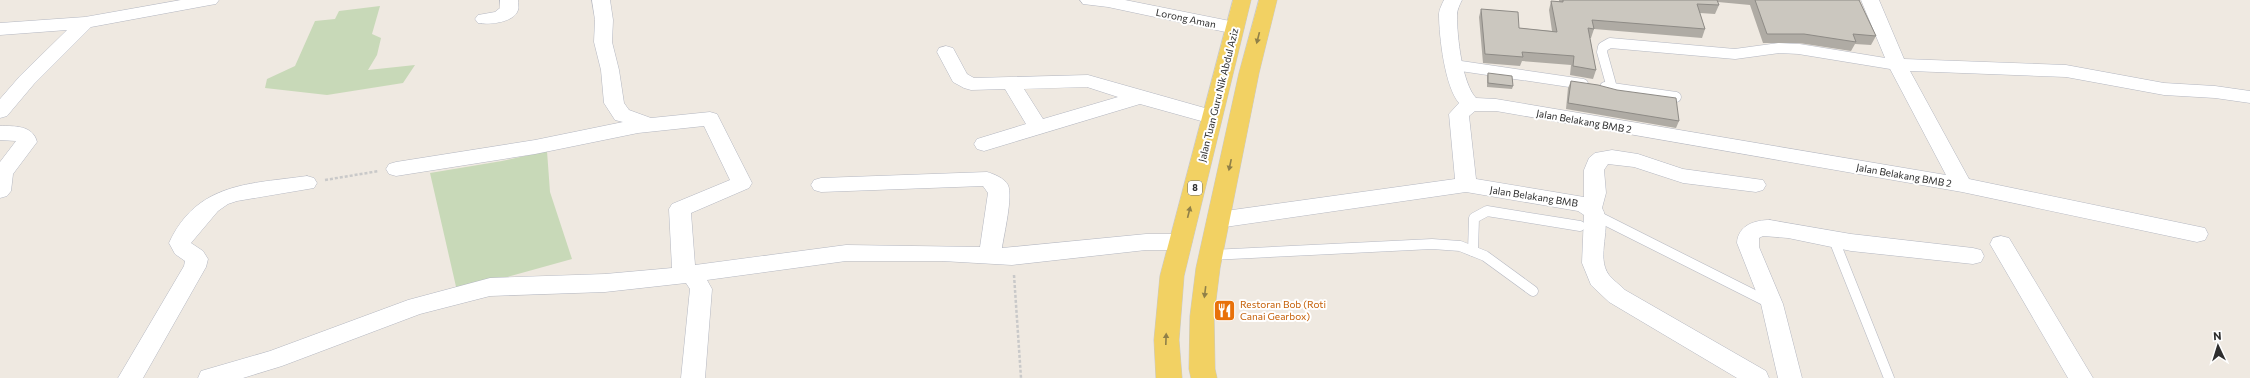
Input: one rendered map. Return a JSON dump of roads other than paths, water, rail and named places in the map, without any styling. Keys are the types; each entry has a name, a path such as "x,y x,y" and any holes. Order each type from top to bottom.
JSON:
{"main road":[{"name":"Jalan Tuan Guru Nik Abdul Aziz","path":"1169,378 1166,358 1167,316 1172,276 1242,0"},
{"path":"1204,378 1202,369 1202,316 1211,255 1250,72 1268,0"}],"street":[{"path":"0,29 85,23 210,0"},
{"path":"484,19 500,16 509,10 509,0"},
{"path":"601,0 604,20 603,42 610,70 614,102 622,115 649,124"},
{"name":"Lorong Aman","path":"1089,0 1108,2 1235,28"},
{"path":"1453,0 1448,13 1454,65 1461,93 1471,104 1459,114 1466,185"},
{"name":"Jalan Belakang BMB 2","path":"1870,0 1897,65 1962,185"},
{"path":"0,112 27,80 85,23"},
{"path":"946,52 960,78 966,83 1011,84 1088,81 1212,117"},
{"path":"1897,65 2066,71 2164,89 2215,92 2250,97"},
{"path":"1011,84 1038,128"},
{"path":"984,144 1140,97"},
{"name":"Jalan Belakang BMB 2","path":"1471,104 1496,105 1962,185"},
{"path":"396,169 535,147 649,124 710,119 742,183 680,209 688,275 701,290 693,378"},
{"path":"1636,130 1636,160"},
{"path":"0,133 23,135 27,142 3,172 0,191"},
{"path":"1754,378 1617,296 1599,279 1593,264 1589,216 1595,193 1596,162 1606,158 1636,160 1673,174 1756,185"},
{"path":"821,184 987,179 998,187 999,193 990,256"},
{"path":"130,378 195,267 197,260 184,250 180,243 184,234 210,206 227,196 307,183"},
{"name":"Jalan Belakang BMB","path":"1218,220 1466,185 1582,204 1589,216"},
{"path":"1962,185 2197,234"},
{"path":"1790,378 1772,304 1748,246 1747,240 1749,234 1755,230 1771,228 1834,240 1973,256"},
{"path":"210,378 274,359 416,306 465,292 490,287 605,283 688,275 846,253 942,253 1012,257 1146,242 1181,242"},
{"path":"2001,244 2081,378"}],"lane":[{"path":"1612,88 1602,52 1602,47 1610,43 1734,54 1779,48 1799,49 1897,65"},
{"path":"1454,65 1676,98"},
{"path":"1473,252 1474,218 1487,211 1589,216 1772,304"},
{"path":"1834,240 1889,378"},
{"path":"1211,255 1432,244 1460,246 1485,256 1532,291"}],"place":[{"name":"Restoran Bob (Roti Canai Gearbox)","path":"1225,310"}]}
